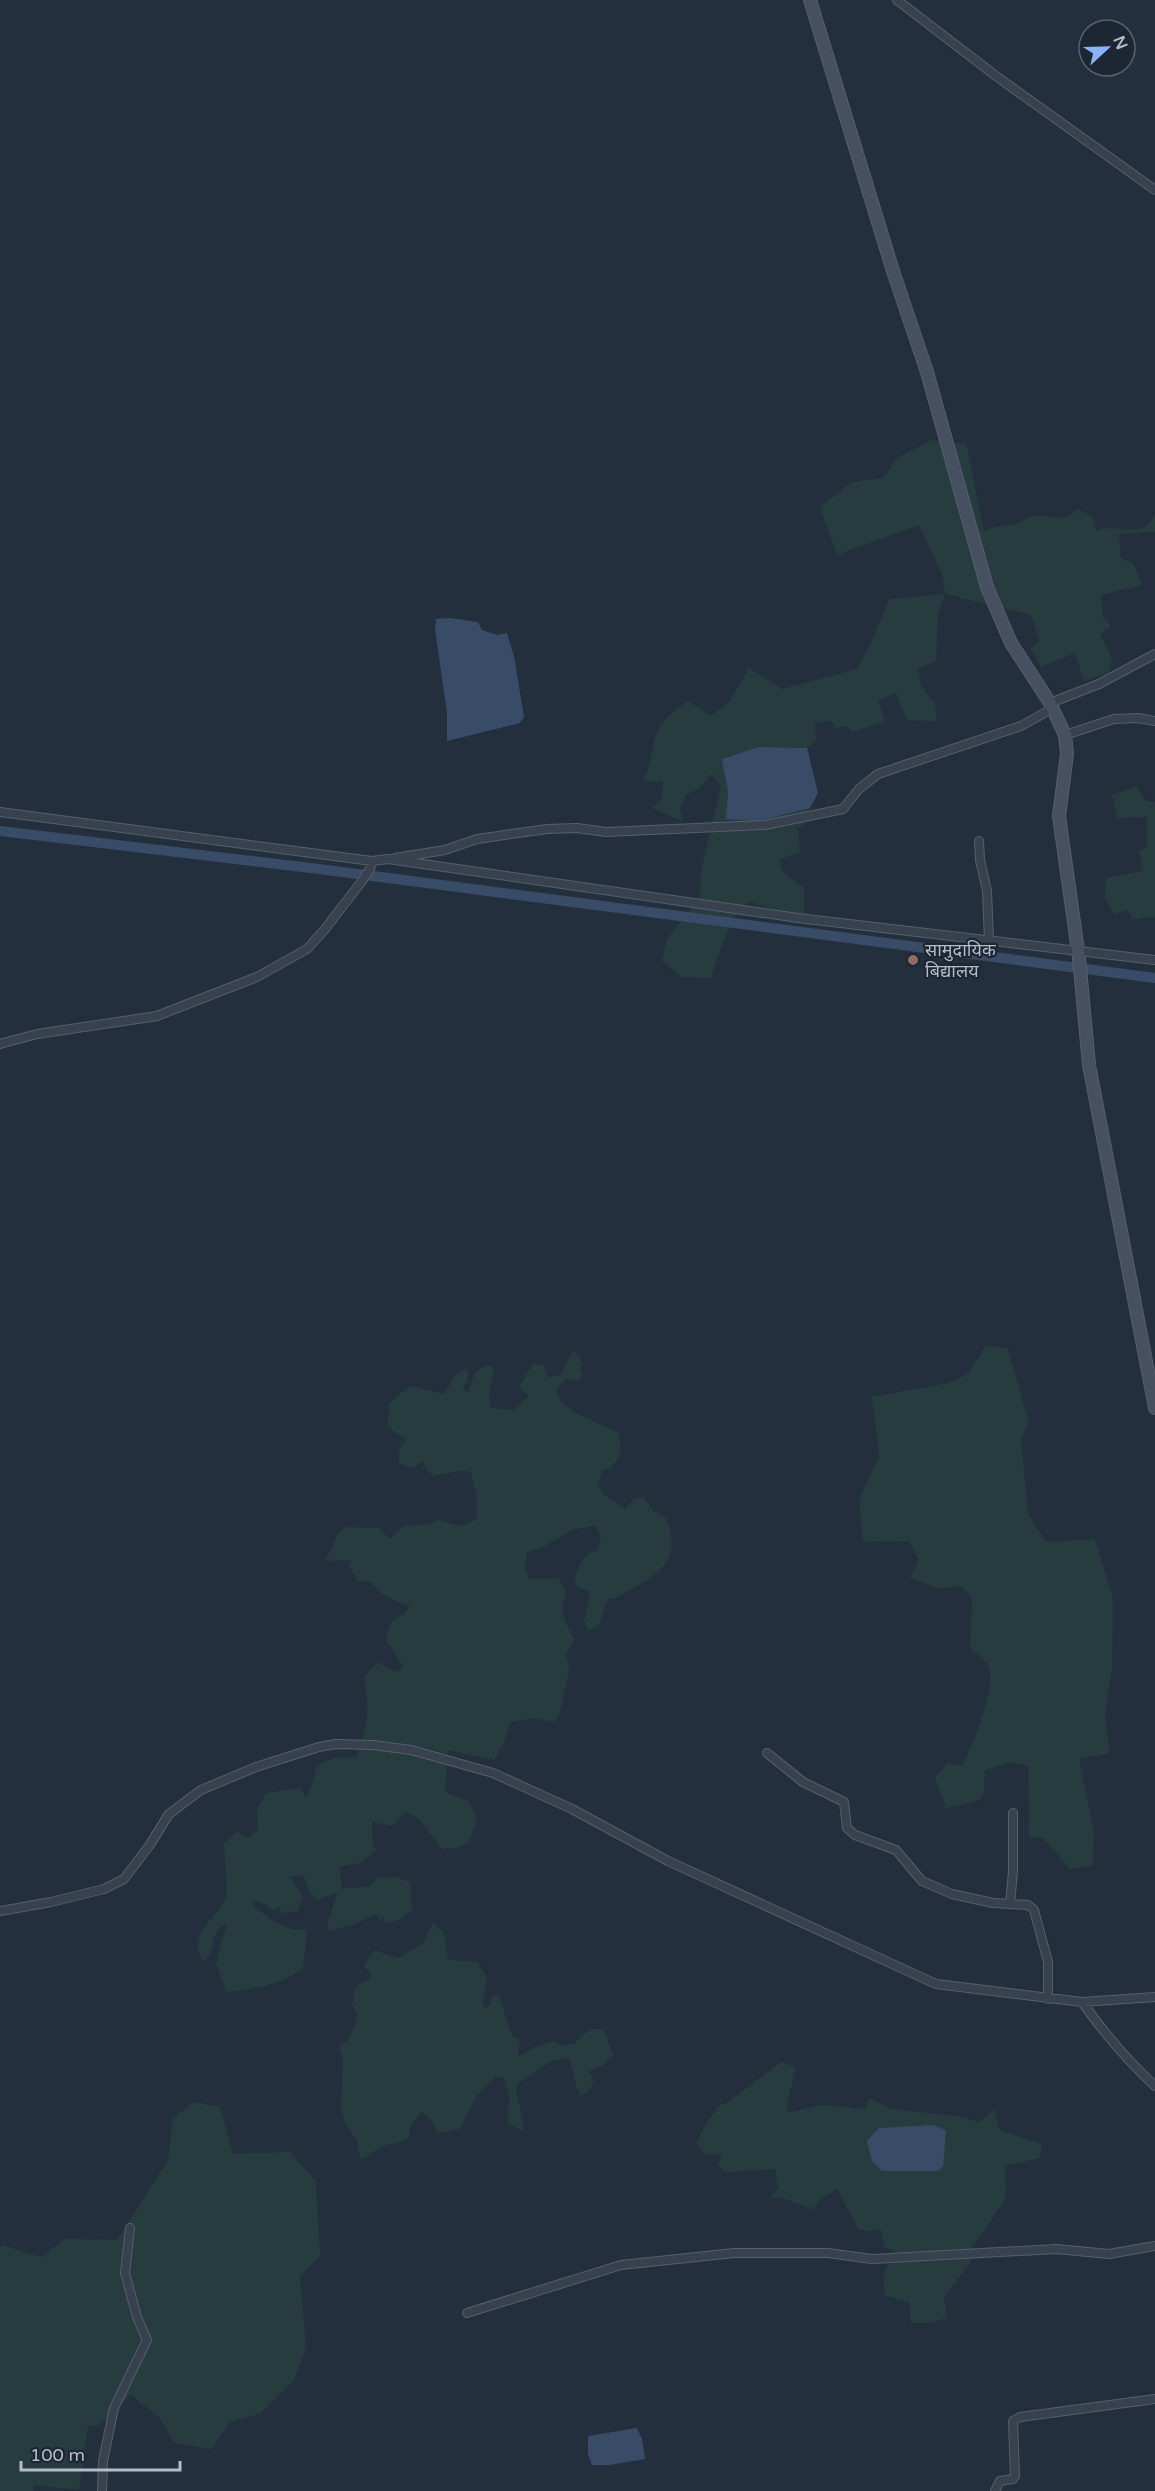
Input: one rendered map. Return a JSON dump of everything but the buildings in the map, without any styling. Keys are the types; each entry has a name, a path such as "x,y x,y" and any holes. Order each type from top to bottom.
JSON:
{"main road":[{"path":"810,0 927,372 987,587 1011,643 1050,703 1065,735 1067,754 1059,816 1078,954 1089,1065 1155,1408"}],"street":[{"path":"897,0 996,76 1155,190"},
{"path":"0,812 371,865 388,859 445,850 477,839 547,829 577,828 606,832 765,825 804,819 843,809 859,789 878,774 1021,726 1048,711 1050,703 1099,684 1155,654"},
{"path":"1065,735 1083,727 1114,719 1138,718 1155,721"},
{"path":"979,841 980,860 987,891 989,940"},
{"path":"388,859 798,918 989,940 1078,954 1155,960"},
{"path":"0,1044 37,1034 157,1016 257,977 306,949 325,929 362,881 371,865"},
{"path":"0,1911 104,1889 124,1879 169,1814 201,1790 256,1767 319,1747 336,1744 373,1745 411,1750 493,1773 572,1809 668,1861 936,1984 1082,2002 1155,1997"},
{"path":"767,1753 803,1782 844,1802 847,1828 855,1835 896,1850 922,1881 952,1894 1028,1905 1034,1910 1048,1962 1048,1999"},
{"path":"1010,1904 1013,1872 1013,1813"},
{"path":"1082,2002 1103,2032 1130,2063 1155,2086"},
{"path":"102,2491 103,2461 114,2408 147,2340 137,2317 125,2273 130,2228"},
{"path":"467,2313 621,2265 734,2253 828,2253 872,2259 1056,2249 1109,2254 1155,2246"},
{"path":"995,2491 1000,2481 1013,2479 1015,2476 1013,2421 1020,2417 1155,2399"}],"green space":[{"path":"932,440 966,444 984,531 1016,524 1033,516 1066,517 1077,509 1093,516 1096,531 1112,528 1128,530 1143,527 1155,514 1155,532 1119,534 1121,558 1133,563 1142,585 1101,595 1103,617 1111,626 1100,634 1112,658 1109,672 1084,682 1075,653 1041,667 1031,649 1039,640 1031,615 945,594 943,577 919,525 837,555 820,507 852,482 883,478 897,458"},
{"path":"945,594 938,614 936,662 918,668 921,686 934,702 937,721 907,720 896,693 878,700 885,722 852,732 847,726 836,728 831,721 815,723 816,741 807,748 758,747 722,759 728,793 759,821 810,808 804,824 798,828 800,852 779,860 782,871 804,888 804,914 783,913 751,902 744,905 726,934 711,978 681,977 662,961 667,939 699,898 702,866 721,786 712,774 700,788 686,795 680,809 684,822 652,808 662,799 663,782 643,780 661,724 688,701 711,716 729,702 749,668 782,689 857,669 868,650 889,599"},
{"path":"1136,786 1146,801 1155,802 1155,917 1132,919 1129,910 1114,914 1105,898 1106,878 1143,871 1139,851 1147,847 1147,817 1117,818 1112,795"},
{"path":"986,1345 1008,1349 1029,1424 1021,1439 1028,1513 1046,1542 1095,1539 1113,1598 1112,1669 1105,1714 1110,1753 1079,1759 1094,1832 1093,1865 1070,1869 1043,1838 1029,1836 1028,1766 1011,1762 985,1770 983,1797 973,1803 946,1808 935,1777 948,1763 962,1766 983,1715 990,1685 987,1664 970,1648 972,1597 961,1586 938,1588 910,1578 919,1560 909,1541 863,1542 859,1500 879,1456 872,1397 948,1383 969,1373"},
{"path":"573,1350 583,1362 580,1370 583,1375 579,1380 566,1379 556,1388 560,1401 576,1413 619,1433 619,1456 609,1469 603,1469 598,1485 604,1495 625,1509 634,1499 644,1497 653,1511 666,1518 671,1535 668,1560 651,1578 613,1599 608,1598 599,1625 589,1631 584,1621 590,1592 578,1587 574,1580 584,1558 597,1550 601,1538 596,1526 574,1529 543,1547 527,1552 525,1567 529,1579 558,1578 566,1592 563,1606 564,1617 575,1639 566,1655 569,1668 566,1686 560,1711 554,1722 534,1718 510,1722 504,1743 494,1760 448,1750 445,1792 468,1801 477,1818 469,1842 459,1847 442,1849 419,1819 406,1812 392,1826 372,1822 373,1845 377,1850 360,1863 340,1867 342,1889 370,1886 377,1878 396,1877 410,1882 412,1910 399,1920 385,1923 384,1917 380,1920 376,1914 355,1924 327,1931 337,1893 317,1900 309,1891 304,1877 290,1876 303,1897 297,1913 289,1911 283,1913 278,1907 273,1911 267,1905 253,1900 254,1907 285,1927 306,1929 303,1967 276,1982 257,1988 226,1992 216,1963 227,1923 215,1936 206,1961 201,1959 198,1949 201,1932 226,1896 224,1843 237,1832 248,1838 258,1830 257,1810 266,1793 301,1788 306,1798 317,1765 335,1758 356,1757 367,1718 364,1677 378,1662 397,1672 403,1667 386,1639 391,1622 405,1613 410,1605 388,1597 371,1581 358,1582 349,1566 352,1560 325,1561 338,1534 346,1527 379,1528 390,1539 403,1526 427,1524 438,1520 461,1526 477,1519 477,1499 471,1472 457,1471 433,1476 425,1467 424,1461 412,1468 399,1464 399,1450 407,1438 397,1434 387,1425 390,1402 410,1386 444,1394 455,1376 467,1368 468,1381 462,1388 468,1392 475,1372 485,1366 494,1366 489,1396 491,1408 513,1410 529,1396 519,1387 533,1363 544,1366 547,1377 560,1376"},
{"path":"433,1923 444,1933 448,1960 478,1962 487,1979 483,2000 484,2008 489,2006 493,1994 499,1996 512,2036 520,2040 518,2057 537,2046 553,2041 562,2046 575,2043 590,2029 604,2029 613,2055 601,2067 589,2071 594,2080 590,2090 581,2096 568,2057 550,2062 517,2084 523,2131 509,2124 507,2114 510,2099 504,2078 495,2077 477,2096 460,2129 438,2133 431,2120 421,2112 410,2127 409,2137 381,2147 360,2159 357,2141 345,2122 341,2107 343,2060 339,2047 350,2037 357,2019 358,2013 352,2006 355,1988 362,1982 370,1980 371,1973 363,1966 375,1950 398,1958 423,1943"},
{"path":"781,2062 795,2067 786,2113 822,2105 865,2109 870,2098 891,2109 956,2116 979,2122 995,2109 999,2130 1042,2144 1040,2158 1005,2166 1006,2197 986,2229 972,2246 970,2263 944,2297 947,2318 930,2323 911,2323 909,2302 886,2296 885,2273 895,2252 884,2247 881,2229 868,2231 858,2229 837,2189 822,2198 813,2209 779,2197 771,2198 778,2188 775,2169 726,2172 718,2166 722,2155 704,2154 696,2144 705,2125 720,2104 724,2105"},
{"path":"194,2102 220,2107 233,2154 290,2152 316,2181 320,2257 300,2276 306,2348 294,2380 261,2413 229,2423 212,2449 175,2443 159,2417 131,2395 100,2425 88,2426 79,2490 34,2485 33,2491 0,2491 0,2247 3,2245 41,2257 65,2239 117,2240 168,2160 173,2118"}],"water":[{"path":"450,618 478,622 482,630 497,635 507,633 514,656 524,717 520,723 447,741 447,712 435,630 436,619"},
{"path":"758,747 807,748 818,793 810,808 759,821 726,819 728,793 722,759"},
{"path":"935,2125 946,2131 943,2167 937,2171 882,2171 872,2161 867,2141 879,2128"},
{"path":"637,2428 642,2439 645,2459 609,2465 592,2465 588,2454 588,2436"}],"waterway":[{"path":"0,831 319,869 1155,978"}],"place":[{"name":"सामुदायिक बिद्यालय","path":"913,960"}]}
